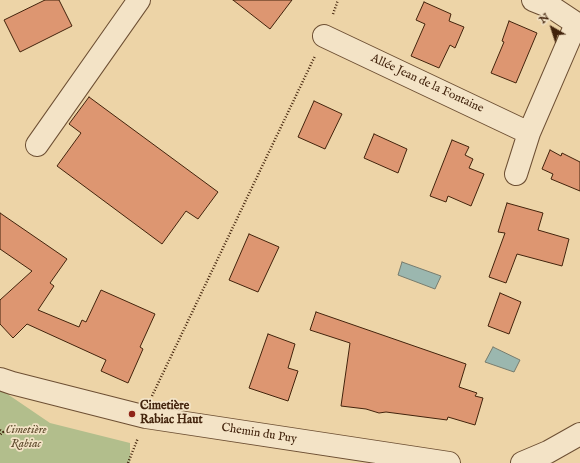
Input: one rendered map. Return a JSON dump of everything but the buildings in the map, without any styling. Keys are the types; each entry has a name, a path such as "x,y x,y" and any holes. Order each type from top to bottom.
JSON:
{"street":[{"path":"37,145 139,0"},
{"path":"516,174 529,133 578,25 553,8 533,0"},
{"name":"Allée Jean de la Fontaine","path":"324,36 529,133"},
{"name":"Chemin du Puy","path":"0,379 146,417 406,460 449,463"},
{"path":"522,463 548,452 580,434"}],"path":[{"path":"146,417 146,407 324,36 338,0"},
{"path":"0,430 3,432 0,435"}],"green space":[{"name":"Cimetière Rabiac","path":"0,389 50,423 130,443 130,463 0,463"}],"water":[{"path":"402,262 441,276 435,289 398,275"},
{"path":"493,347 520,360 514,372 485,362"}],"place":[{"name":"Cimetière Rabiac Haut","path":"132,414"}]}
